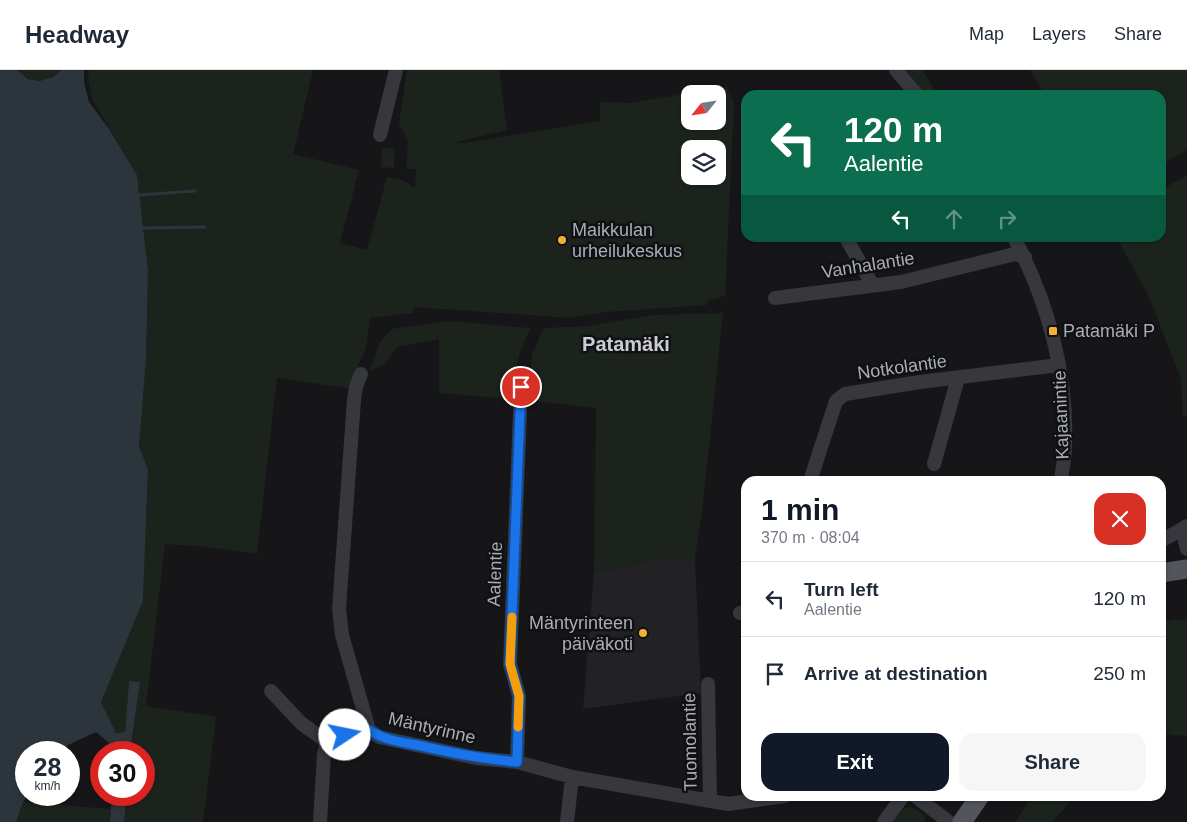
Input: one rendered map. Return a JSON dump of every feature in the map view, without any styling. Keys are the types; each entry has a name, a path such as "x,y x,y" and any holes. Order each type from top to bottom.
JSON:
{"main road":[{"path":"1166,571 1187,569"},
{"path":"962,822 977,801"}],"street":[{"path":"380,135 396,70"},
{"path":"896,70 912,90"},
{"path":"848,242 872,284"},
{"name":"Kajaanintie","path":"1016,242 1045,308 1059,365 1064,404 1065,439 1061,476"},
{"name":"Vanhalantie","path":"775,298 872,284 901,282 1015,254 1024,257"},
{"name":"Notkolantie","path":"812,476 836,401 845,394 1059,365"},
{"name":"Mäntyrinne","path":"361,374 354,400 339,609 342,635 369,730 379,737 476,758 517,762 572,777 728,804 749,801"},
{"path":"934,464 958,378"},
{"name":"Aalentie","path":"517,762 519,696 510,664 521,387"},
{"path":"1166,538 1184,528 1187,549"},
{"name":"Tuomolantie","path":"708,684 710,800"},
{"path":"271,691 301,723 327,742"},
{"path":"327,742 345,735 369,730"},
{"path":"320,822 324,754 327,742"},
{"path":"567,822 572,777"},
{"path":"884,822 899,801"},
{"path":"921,801 948,822"}],"shaded area":[{"path":"0,70 17,70 28,79 40,81 53,77 62,70 84,70 84,82 89,102 109,129 137,175 148,270 146,360 139,447 148,469 143,601 101,702 116,733 125,732 129,681 140,682 132,741 107,741 96,732 77,741 15,741 15,806 22,806 16,822 0,822"},
{"path":"17,70 62,70 50,78 39,81 28,78"},
{"path":"89,70 313,70 293,154 359,170 340,243 367,250 387,177 403,180 415,188 416,169 406,169 408,140 399,124 407,70 499,70 507,130 457,142 457,144 600,121 600,102 630,103 681,95 681,130 726,130 726,87 734,103 725,296 707,301 707,305 606,312 571,318 413,307 413,313 370,318 366,348 348,388 277,378 257,554 207,547 165,544 146,706 216,717 203,822 124,822 126,806 155,806 155,741 132,741 140,682 129,681 125,732 116,733 101,702 143,601 148,469 139,447 146,360 148,270 137,175 93,101 88,79"},
{"path":"906,70 922,70 935,90 921,90"},
{"path":"1030,70 1187,70 1187,150 1166,162 1166,90 1042,90"},
{"path":"383,148 395,149 394,168 380,167"},
{"path":"1187,175 1187,416 1183,416 1181,379 1149,297 1119,242 1166,242 1166,187"},
{"path":"723,313 703,504 695,559 664,558 594,573 596,408 527,400 532,355 541,333 546,328 589,326 653,315"},
{"path":"447,321 530,328 520,353 515,373 507,377 501,384 503,392 511,399 439,393 439,339 397,347 386,363 369,372 380,342 392,329"},
{"name":"Mäntyrinteen päiväkoti","path":"664,558 695,559 701,693 583,709 594,573"},
{"path":"1187,619 1187,736 1166,734 1166,621"},
{"path":"1029,801 1070,801 1053,822 1015,822"},
{"path":"22,806 73,806 111,809 110,822 16,822"},
{"path":"111,806 126,806 124,822 110,822"},
{"path":"911,807 922,813 926,822 893,822 903,809"}],"waterway":[{"path":"139,195 195,191"},
{"path":"143,228 205,227"}],"slow traffic":[{"path":"512,617 510,664 519,696 518,727"}],"place":[{"name":"Maikkulan urheilukeskus","path":"562,240"},
{"name":"Patamäki P","path":"1053,331"},
{"name":"Mäntyrinteen päiväkoti","path":"643,633"}],"district":[{"name":"Patamäki","path":"626,344"}],"route":[{"path":"345,735 369,730 379,737 437,750 476,758 517,762 519,696 510,664 521,387"}]}
